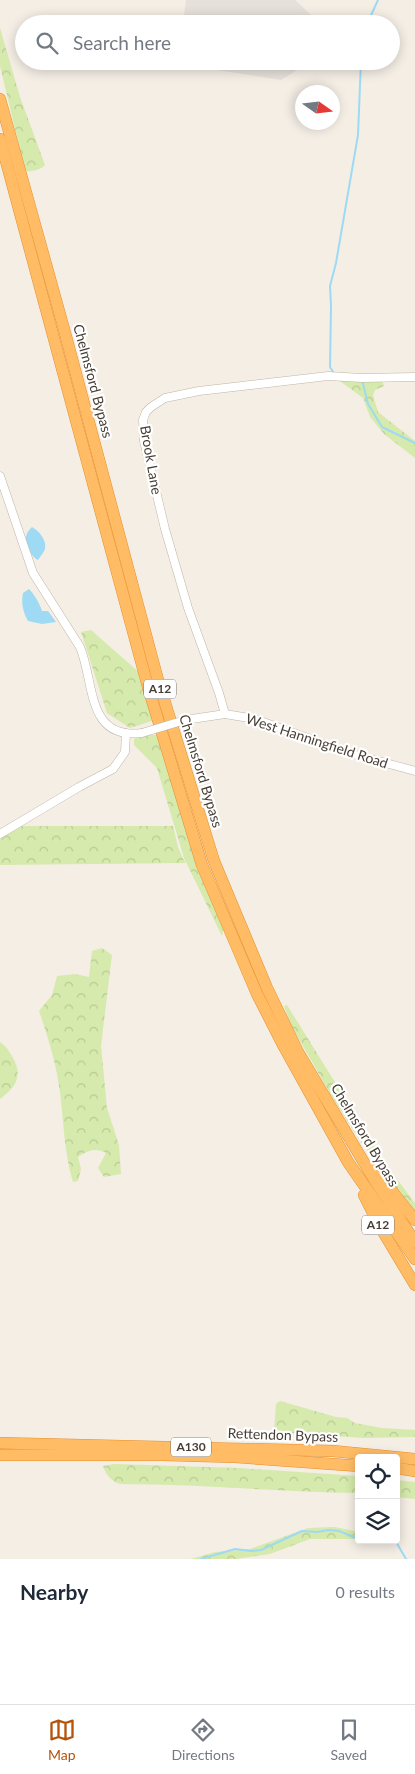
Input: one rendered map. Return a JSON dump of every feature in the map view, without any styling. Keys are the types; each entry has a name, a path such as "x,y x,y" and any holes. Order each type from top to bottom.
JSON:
{"highway":[{"name":"Chelmsford Bypass","path":"0,99 67,338 158,680 214,861 267,988 298,1052 349,1140 415,1242"},
{"name":"Chelmsford Bypass","path":"0,139 148,687 202,865 257,994 282,1043 348,1162 415,1258"},
{"name":"A12","path":"349,1140 415,1220"},
{"name":"A12","path":"348,1162 379,1225 415,1285"},
{"name":"Rettendon Bypass","path":"0,1443 240,1448 382,1454"},
{"path":"400,1454 415,1454"},
{"name":"Rettendon Bypass","path":"0,1455 235,1457 355,1466"},
{"name":"Rettendon Bypass","path":"400,1457 415,1459"},
{"path":"400,1469 415,1471"}],"street":[{"name":"Brook Lane","path":"224,714 219,693 188,608 164,529 144,441 146,412 165,398 199,390 328,376 415,377"},
{"name":"West Hanningfield Road","path":"0,476 33,573 82,653 98,715 112,729 126,733 142,733 186,720 224,714 255,719 349,753 415,771"},
{"path":"0,834 78,787 113,769 125,752 126,733"}],"shaded area":[{"path":"186,0 295,0 311,15 184,15"},
{"path":"217,70 297,70 281,80"}],"green space":[{"path":"0,28 20,97 45,165 36,170 25,171 0,66"},
{"path":"337,379 382,379 384,386 375,390 373,395 378,412 415,441 415,458 384,434 370,417 363,398"},
{"path":"91,630 141,674 155,720 130,728 107,713 81,632"},
{"path":"141,735 158,735 224,927 222,936 184,858 157,768 134,745 134,739"},
{"path":"22,826 173,826 178,847 185,863 0,865 0,836"},
{"path":"102,948 112,955 101,1046 107,1108 119,1145 121,1174 104,1177 98,1168 106,1153 91,1150 78,1157 81,1169 78,1181 73,1182 66,1149 57,1072 39,1011 52,995 57,976 75,974 89,977 92,951"},
{"path":"287,1005 387,1166 415,1203 415,1214 360,1141 332,1097 291,1025 284,1006"},
{"path":"0,1042 13,1058 18,1076 14,1086 0,1099"},
{"path":"280,1401 336,1417 347,1418 355,1423 382,1428 415,1430 415,1437 365,1438 286,1433 276,1435 274,1431 276,1404"},
{"path":"114,1464 239,1468 355,1476 355,1493 120,1484 109,1477 103,1466"},
{"path":"400,1480 415,1482 415,1499 400,1497"},
{"path":"335,1527 355,1531 355,1539 310,1539 270,1554 236,1559 191,1559 215,1552 250,1549 308,1528"}],"water":[{"path":"32,527 40,533 45,542 45,549 38,560 30,553 26,541 27,533"},
{"path":"29,589 37,599 42,611 48,611 56,622 42,624 28,621 22,600 23,593"}],"waterway":[{"path":"371,15 378,0"},
{"path":"335,375 330,367 330,286 336,263 358,135 361,70"},
{"path":"362,380 368,404 382,427 415,443"},
{"path":"201,1559 235,1549 261,1550 302,1531 339,1531 355,1538"},
{"path":"397,1544 406,1559"}]}
